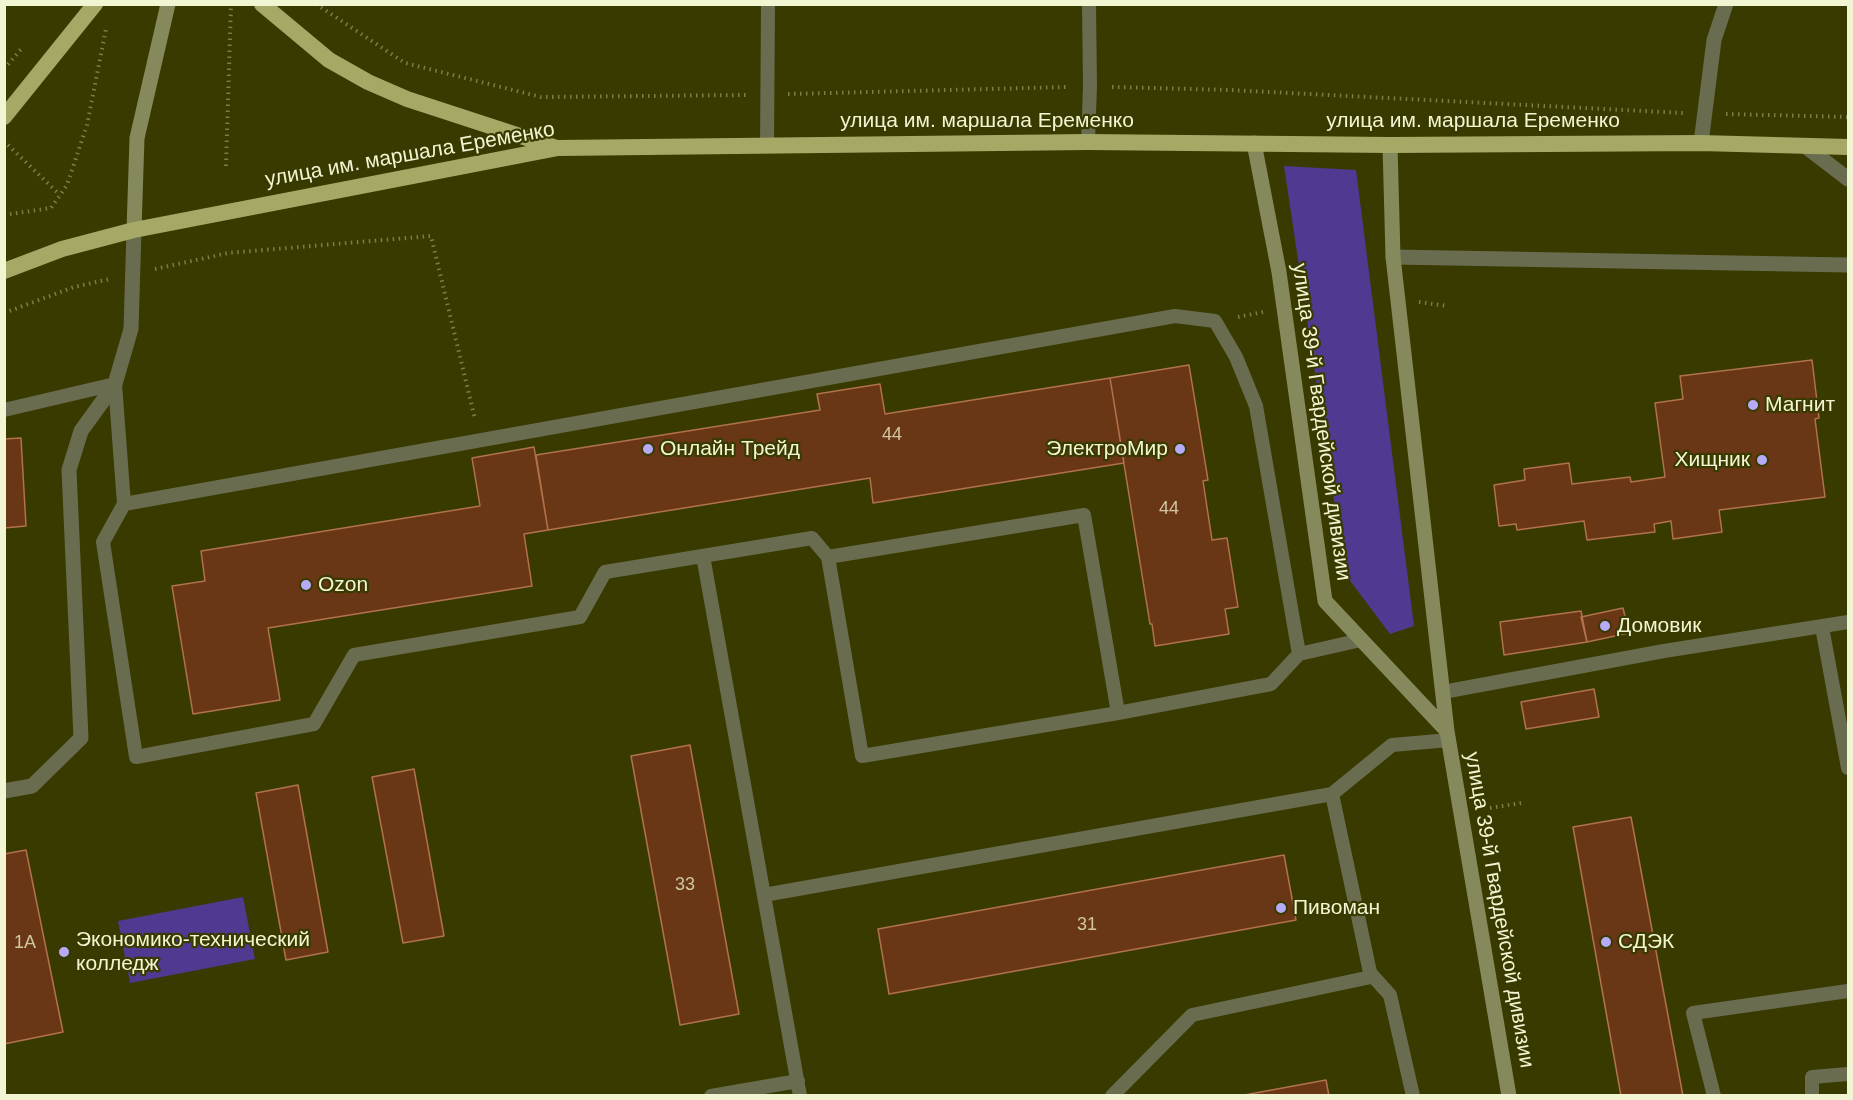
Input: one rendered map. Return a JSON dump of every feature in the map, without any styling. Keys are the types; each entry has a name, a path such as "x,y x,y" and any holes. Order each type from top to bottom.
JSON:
{"highway":[{"path":"4,117 95,4"},
{"path":"262,4 329,60 368,82 407,99 558,148"},
{"name":"улица им. маршала Еременко","path":"4,271 62,249 134,230 558,148 1088,142 1390,145 1701,143 1848,147"}],"main road":[{"path":"134,230 137,138 168,4"},
{"name":"улица 39-й Гвардейской дивизии","path":"1254,143 1279,272 1325,601 1448,736"},
{"name":"улица 39-й Гвардейской дивизии","path":"1390,145 1393,257 1448,736 1509,1095"}],"street":[{"path":"1701,143 1714,40 1726,4"},
{"path":"1805,146 1848,179"},
{"path":"4,791 32,786 81,738 69,470 81,431 115,384 131,329 134,230"},
{"path":"1393,257 1848,265"}],"lane":[{"path":"767,146 768,4"},
{"path":"1088,142 1089,4"},
{"path":"124,504 1175,316 1215,321 1236,357 1256,406 1299,654"},
{"path":"4,410 115,384 124,504 103,542 136,757 314,724 354,655 580,617 605,572 812,538 828,557 862,756 1118,713 1271,684 1299,654 1361,640"},
{"path":"828,557 1084,514 1118,713"},
{"path":"703,556 800,1095"},
{"path":"1443,692 1664,651 1848,622"},
{"path":"1822,627 1843,709 1848,768"},
{"path":"764,895 1332,794 1392,745 1448,736"},
{"path":"1332,794 1371,974 1390,995 1413,1095"},
{"path":"1113,1095 1192,1015 1371,977 1371,974"},
{"path":"1714,1095 1693,1012 1848,991"},
{"path":"1812,1095 1812,1077 1848,1074"},
{"path":"711,1095 798,1081"}],"path":[{"path":"226,166 231,4"},
{"path":"316,4 405,63 541,97 871,93 1090,86 1705,114 1848,117"},
{"path":"4,215 51,208 67,185 87,124 107,26"},
{"path":"4,69 22,48"},
{"path":"8,145 60,195"},
{"path":"228,253 431,237 480,440"},
{"path":"4,313 74,287"},
{"path":"1490,808 1521,803"}],"shaded area":[{"path":"1284,166 1356,170 1414,626 1390,634 1345,574"},
{"path":"243,897 255,959 130,983 118,921"}],"building":[{"path":"1812,360 1819,418 1815,419 1825,497 1719,510 1722,532 1673,539 1671,521 1654,524 1655,532 1587,540 1584,521 1517,530 1516,524 1499,526 1494,485 1525,480 1524,469 1569,463 1572,484 1630,477 1631,482 1665,477 1655,403 1683,399 1680,376"},
{"path":"1189,365 1208,480 1203,481 1212,540 1227,538 1238,607 1225,609 1229,634 1155,646 1110,378"},
{"path":"1110,378 1124,463 873,503 870,478 548,530 536,455 820,410 817,394 880,384 885,414"},
{"path":"21,438 26,526 4,528 4,439"},
{"path":"534,447 548,530 524,534 532,586 268,628 280,700 193,714 172,586 205,581 201,551 480,506 472,458"},
{"path":"1623,608 1629,633 1587,642 1581,617"},
{"path":"1581,611 1587,642 1504,655 1500,622"},
{"path":"1594,689 1599,717 1526,729 1521,702"},
{"path":"690,745 739,1014 680,1025 631,756"},
{"path":"414,769 444,936 403,943 372,777"},
{"path":"298,785 328,952 286,960 256,793"},
{"path":"1631,817 1683,1096 1621,1096 1573,827"},
{"path":"26,850 63,1032 4,1044 4,854"},
{"path":"1284,855 1296,920 889,994 878,929"},
{"path":"1326,1080 1329,1096 1239,1096"}],"place":[{"name":"Магнит","path":"1753,405"},
{"name":"Онлайн Трейд","path":"648,449"},
{"name":"ЭлектроМир","path":"1180,449"},
{"name":"Хищник","path":"1762,460"},
{"name":"Ozon","path":"306,585"},
{"name":"Домовик","path":"1605,626"},
{"name":"Пивоман","path":"1281,908"},
{"name":"СДЭК","path":"1606,942"},
{"name":"Экономико-технический колледж","path":"64,952"}]}
